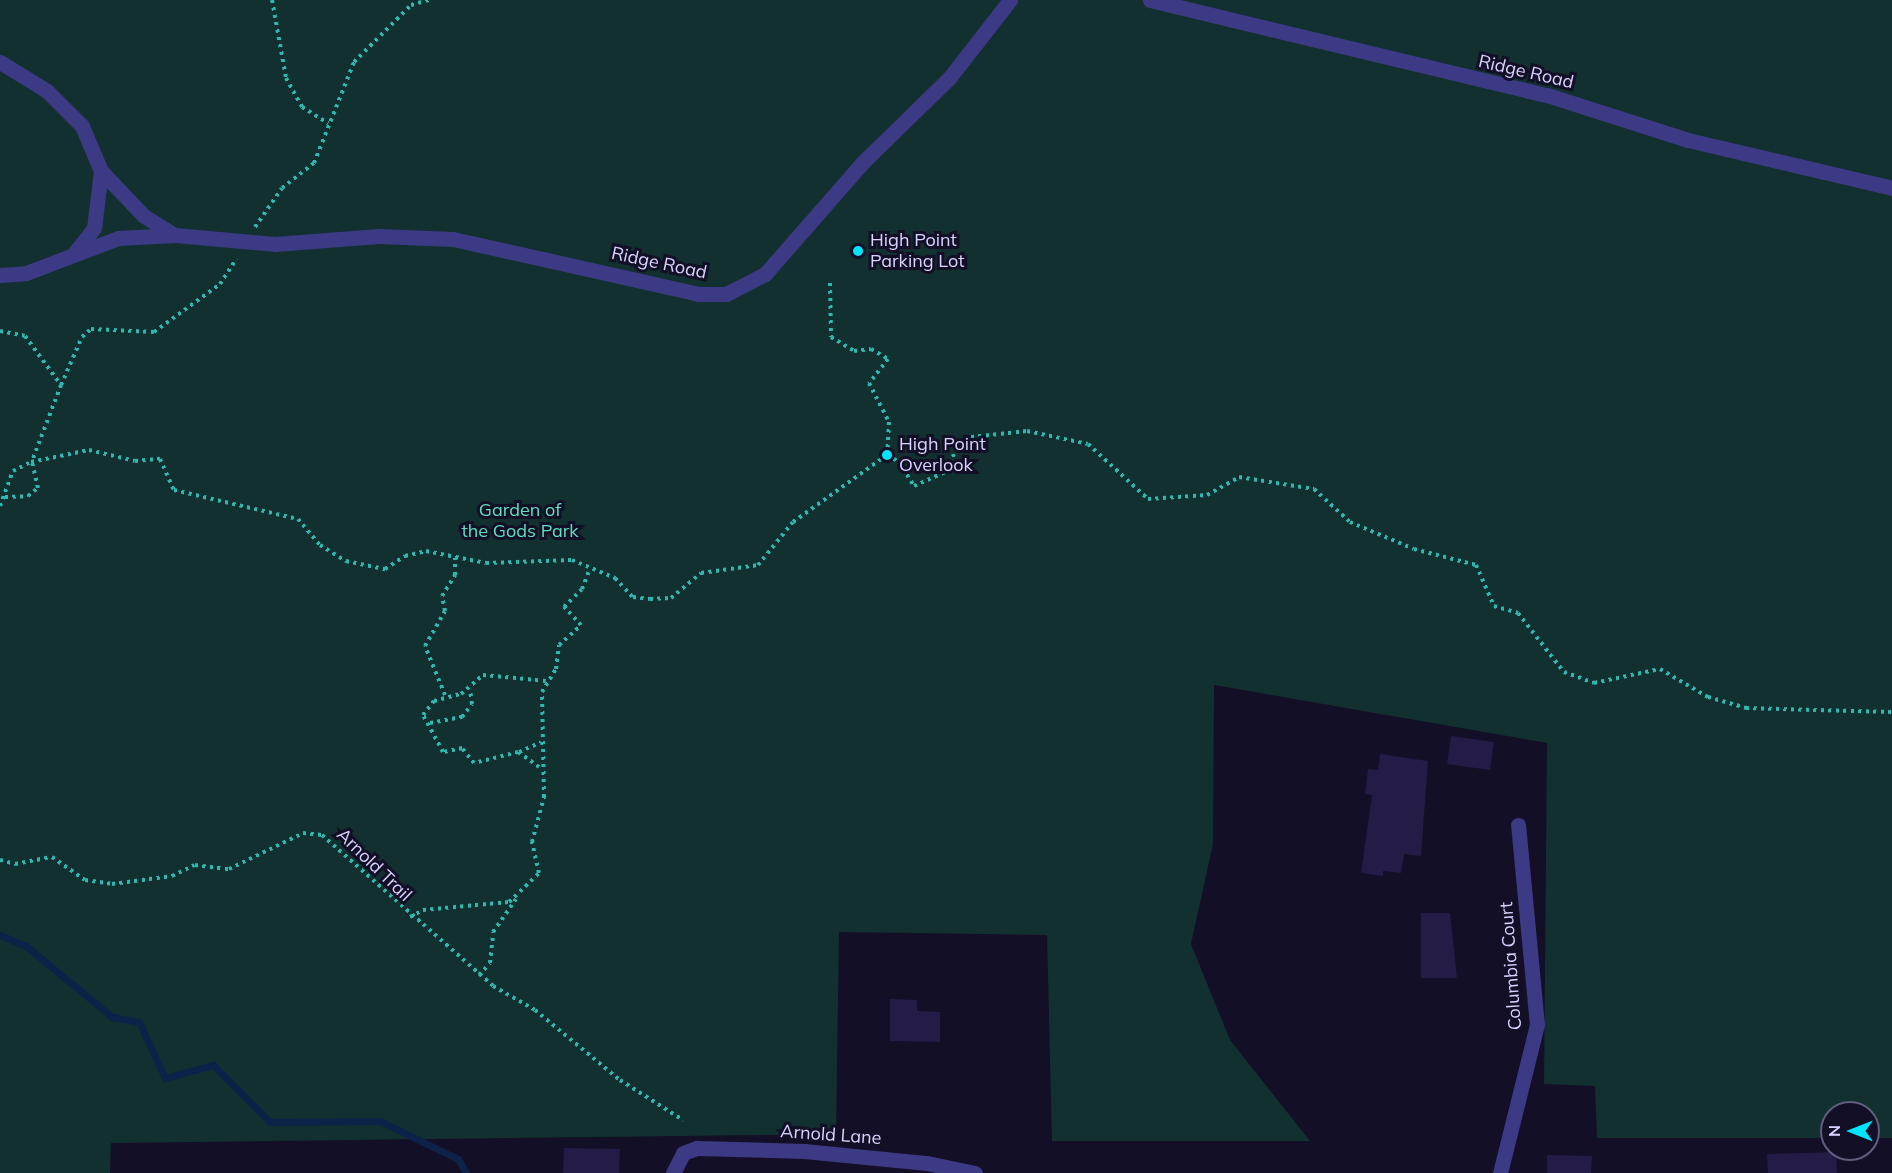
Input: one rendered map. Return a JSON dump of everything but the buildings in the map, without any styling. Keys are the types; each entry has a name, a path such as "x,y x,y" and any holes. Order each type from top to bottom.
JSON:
{"street":[{"name":"Ridge Road","path":"0,275 26,273 75,252 118,238 175,235 248,244 379,236 453,239 699,294 746,288 950,77 1010,0"},
{"name":"Ridge Road","path":"1150,0 1547,95 1688,140 1892,188"},
{"path":"0,62 47,91 82,126 101,171 94,228 75,252"},
{"name":"Ridge Road","path":"101,171 144,216 175,235"},
{"name":"Columbia Court","path":"1500,1173 1538,1026 1518,825"},
{"name":"Arnold Lane","path":"674,1173 683,1153 697,1148 804,1151 927,1162 975,1173"}],"path":[{"path":"272,0 286,78 302,106 328,123"},
{"path":"6,497 28,496 38,488 31,462 82,337 91,329 154,332 220,284 248,244 259,216 282,188 314,163 344,77 368,43 411,5 429,0"},
{"path":"0,506 6,497 13,471 31,462 89,450 135,461 160,459 174,490 298,519 320,545 346,561 386,569 405,556 426,551 455,558 572,560 615,578 633,597 670,598 701,573 758,564 793,522 886,455 889,422 869,383 888,359 871,349 854,351 831,338 830,283"},
{"path":"0,330 25,336 62,385"},
{"path":"886,455 899,462 914,486 930,483 948,471 956,448 971,437 1027,431 1088,444 1148,499 1207,495 1239,477 1314,489 1350,522 1414,549 1476,565 1494,606 1518,613 1564,672 1594,683 1660,669 1708,697 1746,708 1892,712"},
{"path":"445,695 426,646 445,611 442,596 455,575 455,558"},
{"path":"479,975 490,963 493,932 516,898 539,873 532,842 543,805 541,742 547,681 556,669 559,645 581,625 564,607 582,589 590,568"},
{"path":"430,723 462,717 472,704 470,689 476,678 488,675 547,681"},
{"path":"470,689 445,695 424,710 439,749 462,748 474,763 518,752 541,742"},
{"path":"518,752 541,768"},
{"name":"Arnold Trail","path":"0,860 24,864 51,857 85,880 112,884 172,876 195,865 229,869 303,833 314,833 328,838 410,917 479,975 683,1120"},
{"path":"410,917 516,898"}],"green space":[{"name":"Garden of the Gods Park","path":"0,0 1892,0 1892,1138 1880,1138 1880,1101 1820,1101 1820,1138 1597,1138 1595,1086 1544,1084 1547,743 1214,685 1213,844 1191,944 1230,1040 1310,1141 1052,1141 1047,935 839,932 836,1134 111,1143 110,1173 0,1173"}],"waterway":[{"path":"0,935 26,946 112,1017 139,1022 165,1078 213,1065 270,1122 380,1121 458,1159 466,1173"}],"place":[{"name":"High Point Parking Lot","path":"858,251"},
{"name":"High Point Overlook","path":"887,455"}]}
